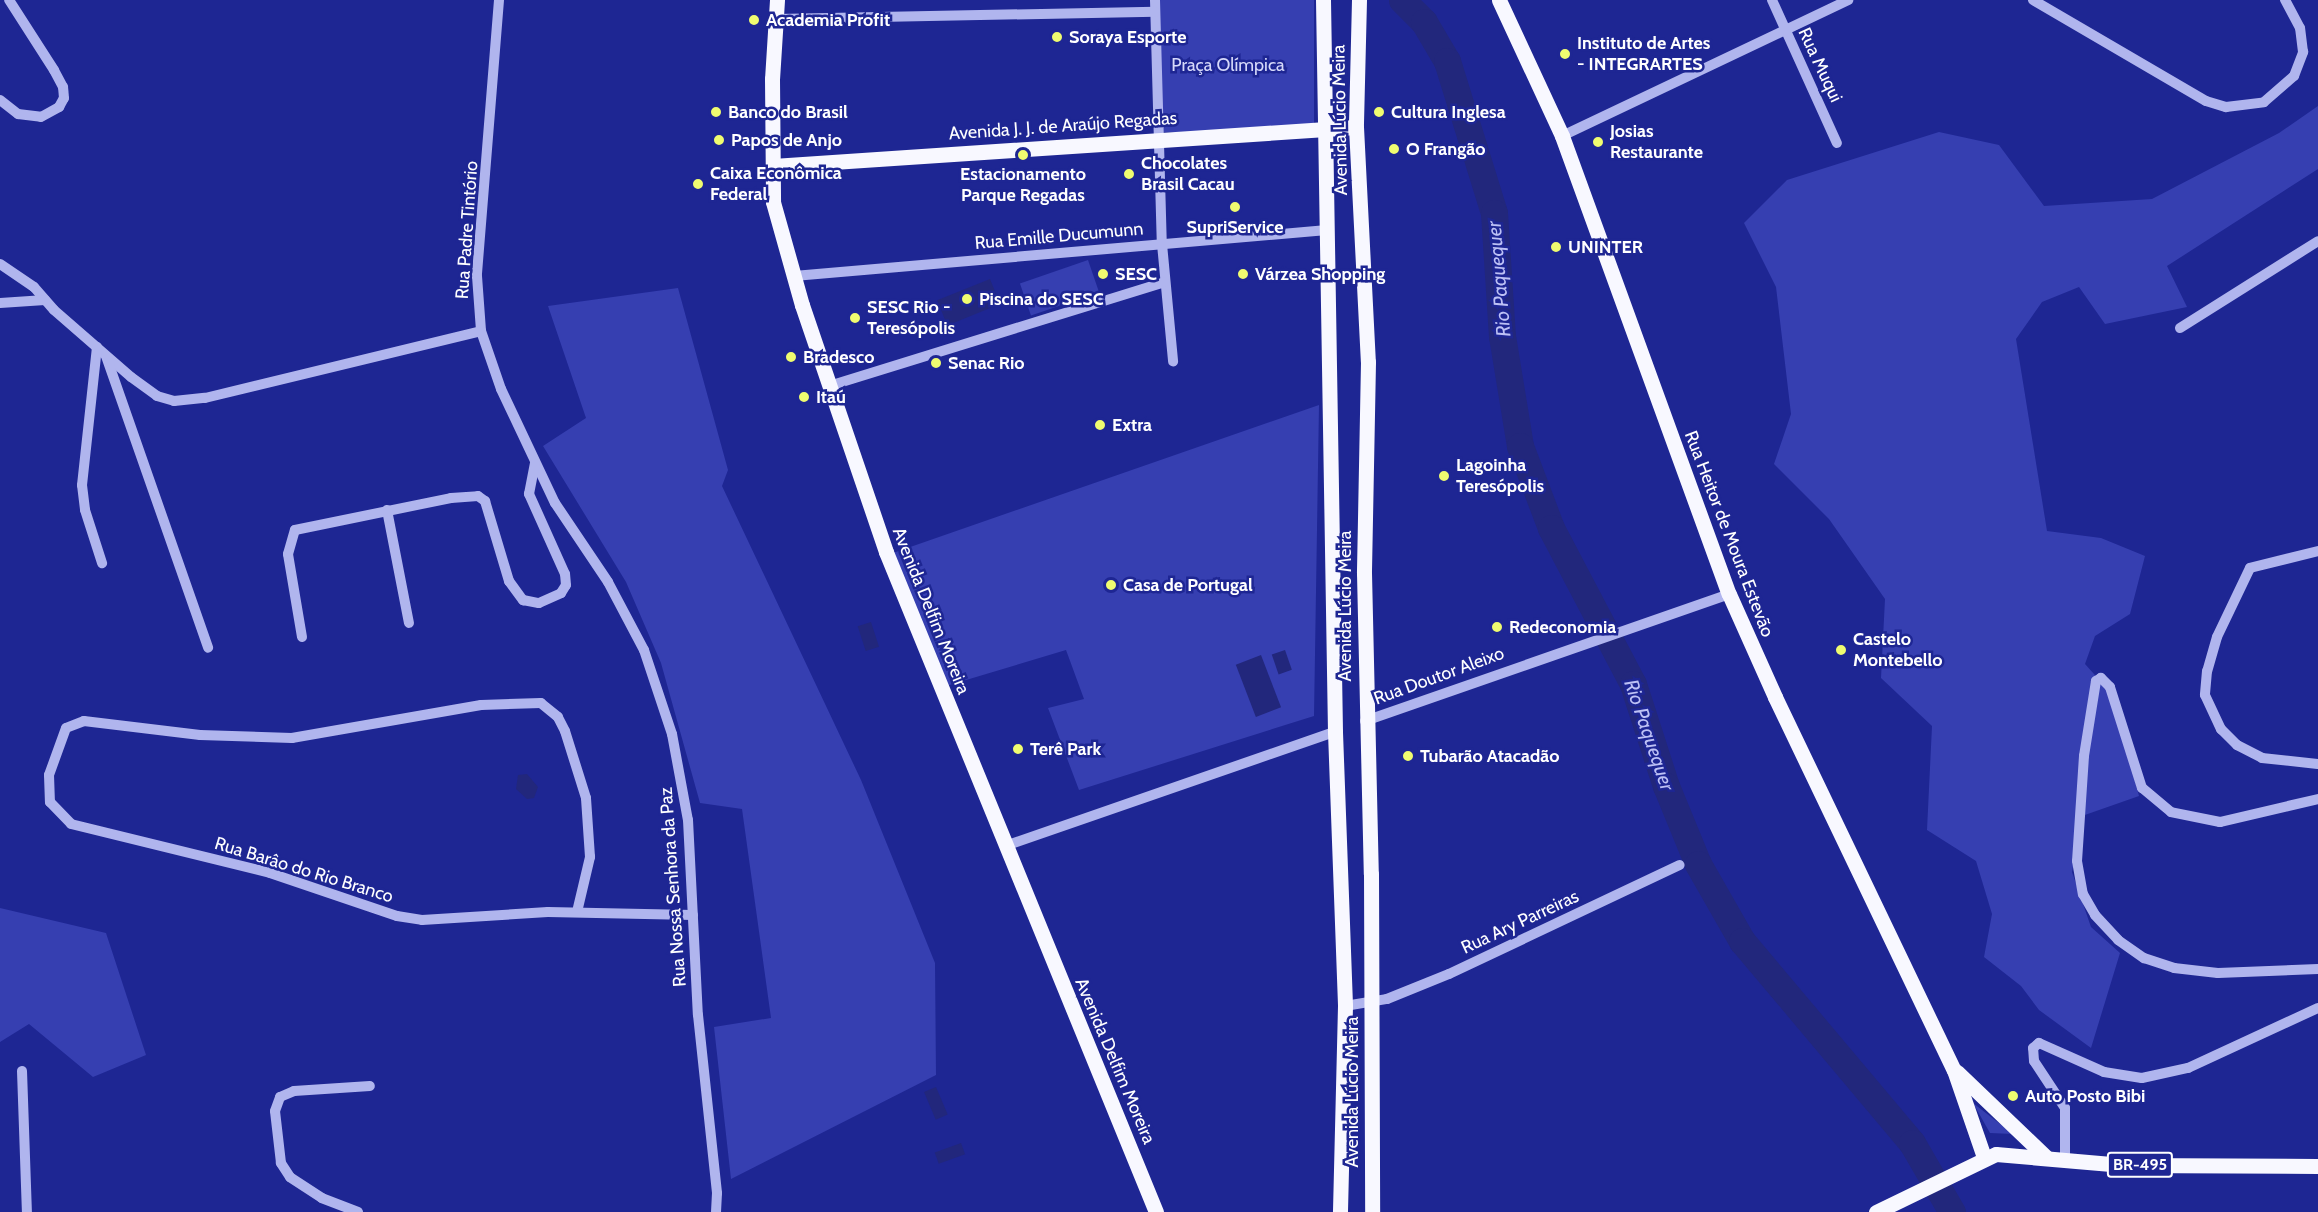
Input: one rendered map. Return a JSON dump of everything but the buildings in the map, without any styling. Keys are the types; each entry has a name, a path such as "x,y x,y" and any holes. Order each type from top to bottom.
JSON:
{"main road":[{"name":"Avenida Delfim Moreira","path":"777,0 772,78 774,211 794,276 886,552 1156,1212"},
{"name":"Avenida Lúcio Meira","path":"1323,0 1335,732 1345,1006 1340,1212"},
{"name":"Avenida Lúcio Meira","path":"1359,0 1356,127 1368,362 1365,721 1371,1003 1372,1212"},
{"name":"Rua Heitor de Moura Estevão","path":"1498,0 1562,136 1729,594 1836,827 1954,1070 1984,1157"},
{"name":"Avenida J. J. de Araújo Regadas","path":"773,166 1356,127"},
{"name":"Rua Heitor de Moura Estevão","path":"1954,1070 2047,1158"},
{"name":"BR-495","path":"1876,1212 1984,1157 2013,1154 2122,1165 2318,1166"}],"street":[{"path":"0,100 29,117 51,112 64,98 63,87 54,70 9,0"},
{"name":"Rua Padre Tintório","path":"499,0 477,276 481,331 501,389 546,485"},
{"path":"1155,0 1162,244 1173,361"},
{"name":"Rua Muqui","path":"1772,0 1838,143"},
{"path":"1562,136 1848,0"},
{"path":"2033,0 2196,95 2226,107 2264,102 2294,76 2303,52 2301,36 2285,0"},
{"path":"777,19 1155,12"},
{"name":"Rua Emille Ducumunn","path":"794,276 1327,230"},
{"path":"2180,328 2318,241"},
{"path":"0,264 34,287 106,356 157,396 180,401 212,396 481,331"},
{"path":"829,386 1164,282"},
{"path":"0,303 45,300"},
{"path":"97,347 82,485 85,510 102,563"},
{"path":"106,356 208,648"},
{"path":"302,637 288,554 295,530 387,510 470,496 485,501 509,581 523,600 538,603 561,593 566,585 558,556 529,494 535,464"},
{"name":"Rua Nossa Senhora da Paz","path":"546,485 608,582 654,673 682,776 716,1212"},
{"path":"387,510 408,623"},
{"path":"2318,551 2250,568 2217,637 2207,671 2205,695 2221,729 2237,745 2262,758 2318,764"},
{"name":"Rua Doutor Aleixo","path":"1365,721 1729,594"},
{"path":"2318,799 2220,822 2171,812 2142,788 2110,687 2101,678 2096,681 2084,756 2077,861 2083,894 2095,915 2118,940 2144,958 2174,968 2218,973 2318,969"},
{"name":"Rua Barâo do Rio Branco","path":"578,912 590,856 586,798 577,759 558,717 541,703 531,701 481,705 292,738 247,739 75,722 60,738 48,791 57,813 88,831 270,873 397,916 422,920 578,912 693,915"},
{"path":"1005,846 1335,732"},
{"name":"Rua Ary Parreiras","path":"1345,1006 1371,1003 1449,974 1680,865"},
{"path":"2065,1160 2065,1108 2034,1061 2033,1048 2039,1043 2104,1072 2142,1078 2188,1068 2318,1008"},
{"path":"22,1071 27,1212"},
{"path":"358,1212 322,1198 290,1177 281,1163 275,1111 280,1097 294,1091 369,1086"}],"green space":[{"name":"Praça Olímpica","path":"1160,0 1314,0 1314,132 1160,132"},
{"path":"2318,106 2318,169 2167,266 2187,307 2105,324 2079,287 2042,302 2016,339 2047,531 2101,538 2145,556 2130,614 2095,636 2085,664 2112,694 2139,796 2082,816 2072,872 2091,927 2120,953 2091,1048 2039,1010 2021,986 1984,957 1992,914 1976,861 1927,830 1932,726 1881,678 1885,599 1829,519 1774,464 1791,414 1776,287 1744,223 1787,180 1939,132 1999,145 2044,206 2152,199 2279,133"},
{"path":"1088,260 1099,292 1031,316 1020,283"},
{"path":"678,288 728,470 722,486 861,780 935,963 936,1075 731,1179 714,1027 771,1018 742,809 700,803 661,663 626,582 543,446 586,418 548,306"},
{"name":"Casa de Portugal","path":"1319,405 1314,716 1079,790 1048,708 1084,699 1066,650 946,686 893,553"},
{"path":"0,908 106,933 146,1055 93,1077 29,1024 0,1042"},
{"path":"1973,1103 2013,1134 1990,1133"}],"shaded area":[{"name":"Piscina do SESC","path":"990,279 1000,304 947,325 937,300"},
{"path":"871,622 879,647 866,651 858,626"},
{"path":"1285,650 1292,670 1279,674 1272,655"},
{"path":"1261,655 1281,707 1256,717 1236,665"},
{"path":"527,774 538,787 534,798 527,799 516,789 518,775"},
{"path":"936,1087 948,1115 936,1120 924,1092"},
{"path":"961,1143 965,1154 939,1164 935,1153"}],"waterway":[{"name":"Rio Paquequer","path":"1402,0 1424,22 1447,61 1494,213 1502,336 1520,446 1551,528 1633,684 1666,786 1698,864 1742,941 1912,1143 1952,1212"}],"place":[{"name":"Academia Profit","path":"754,20"},
{"name":"Soraya Esporte","path":"1057,37"},
{"name":"Instituto de Artes - INTEGRARTES","path":"1565,54"},
{"name":"Banco do Brasil","path":"716,112"},
{"name":"Cultura Inglesa","path":"1379,112"},
{"name":"Papos de Anjo","path":"719,140"},
{"name":"Josias Restaurante","path":"1598,142"},
{"name":"O Frangão","path":"1394,149"},
{"name":"Estacionamento Parque Regadas","path":"1023,155"},
{"name":"Chocolates Brasil Cacau","path":"1129,174"},
{"name":"Caixa Econômica Federal","path":"698,184"},
{"name":"SupriService","path":"1235,207"},
{"name":"UNINTER","path":"1556,247"},
{"name":"SESC","path":"1103,274"},
{"name":"Várzea Shopping","path":"1243,274"},
{"name":"Piscina do SESC","path":"967,299"},
{"name":"SESC Rio - Teresópolis","path":"855,318"},
{"name":"Bradesco","path":"791,357"},
{"name":"Senac Rio","path":"936,363"},
{"name":"Itaú","path":"804,397"},
{"name":"Extra","path":"1100,425"},
{"name":"Lagoinha Teresópolis","path":"1444,476"},
{"name":"Casa de Portugal","path":"1111,585"},
{"name":"Redeconomia","path":"1497,627"},
{"name":"Castelo Montebello","path":"1841,650"},
{"name":"Terê Park","path":"1018,749"},
{"name":"Tubarão Atacadão","path":"1408,756"},
{"name":"Auto Posto Bibi","path":"2013,1096"}]}
